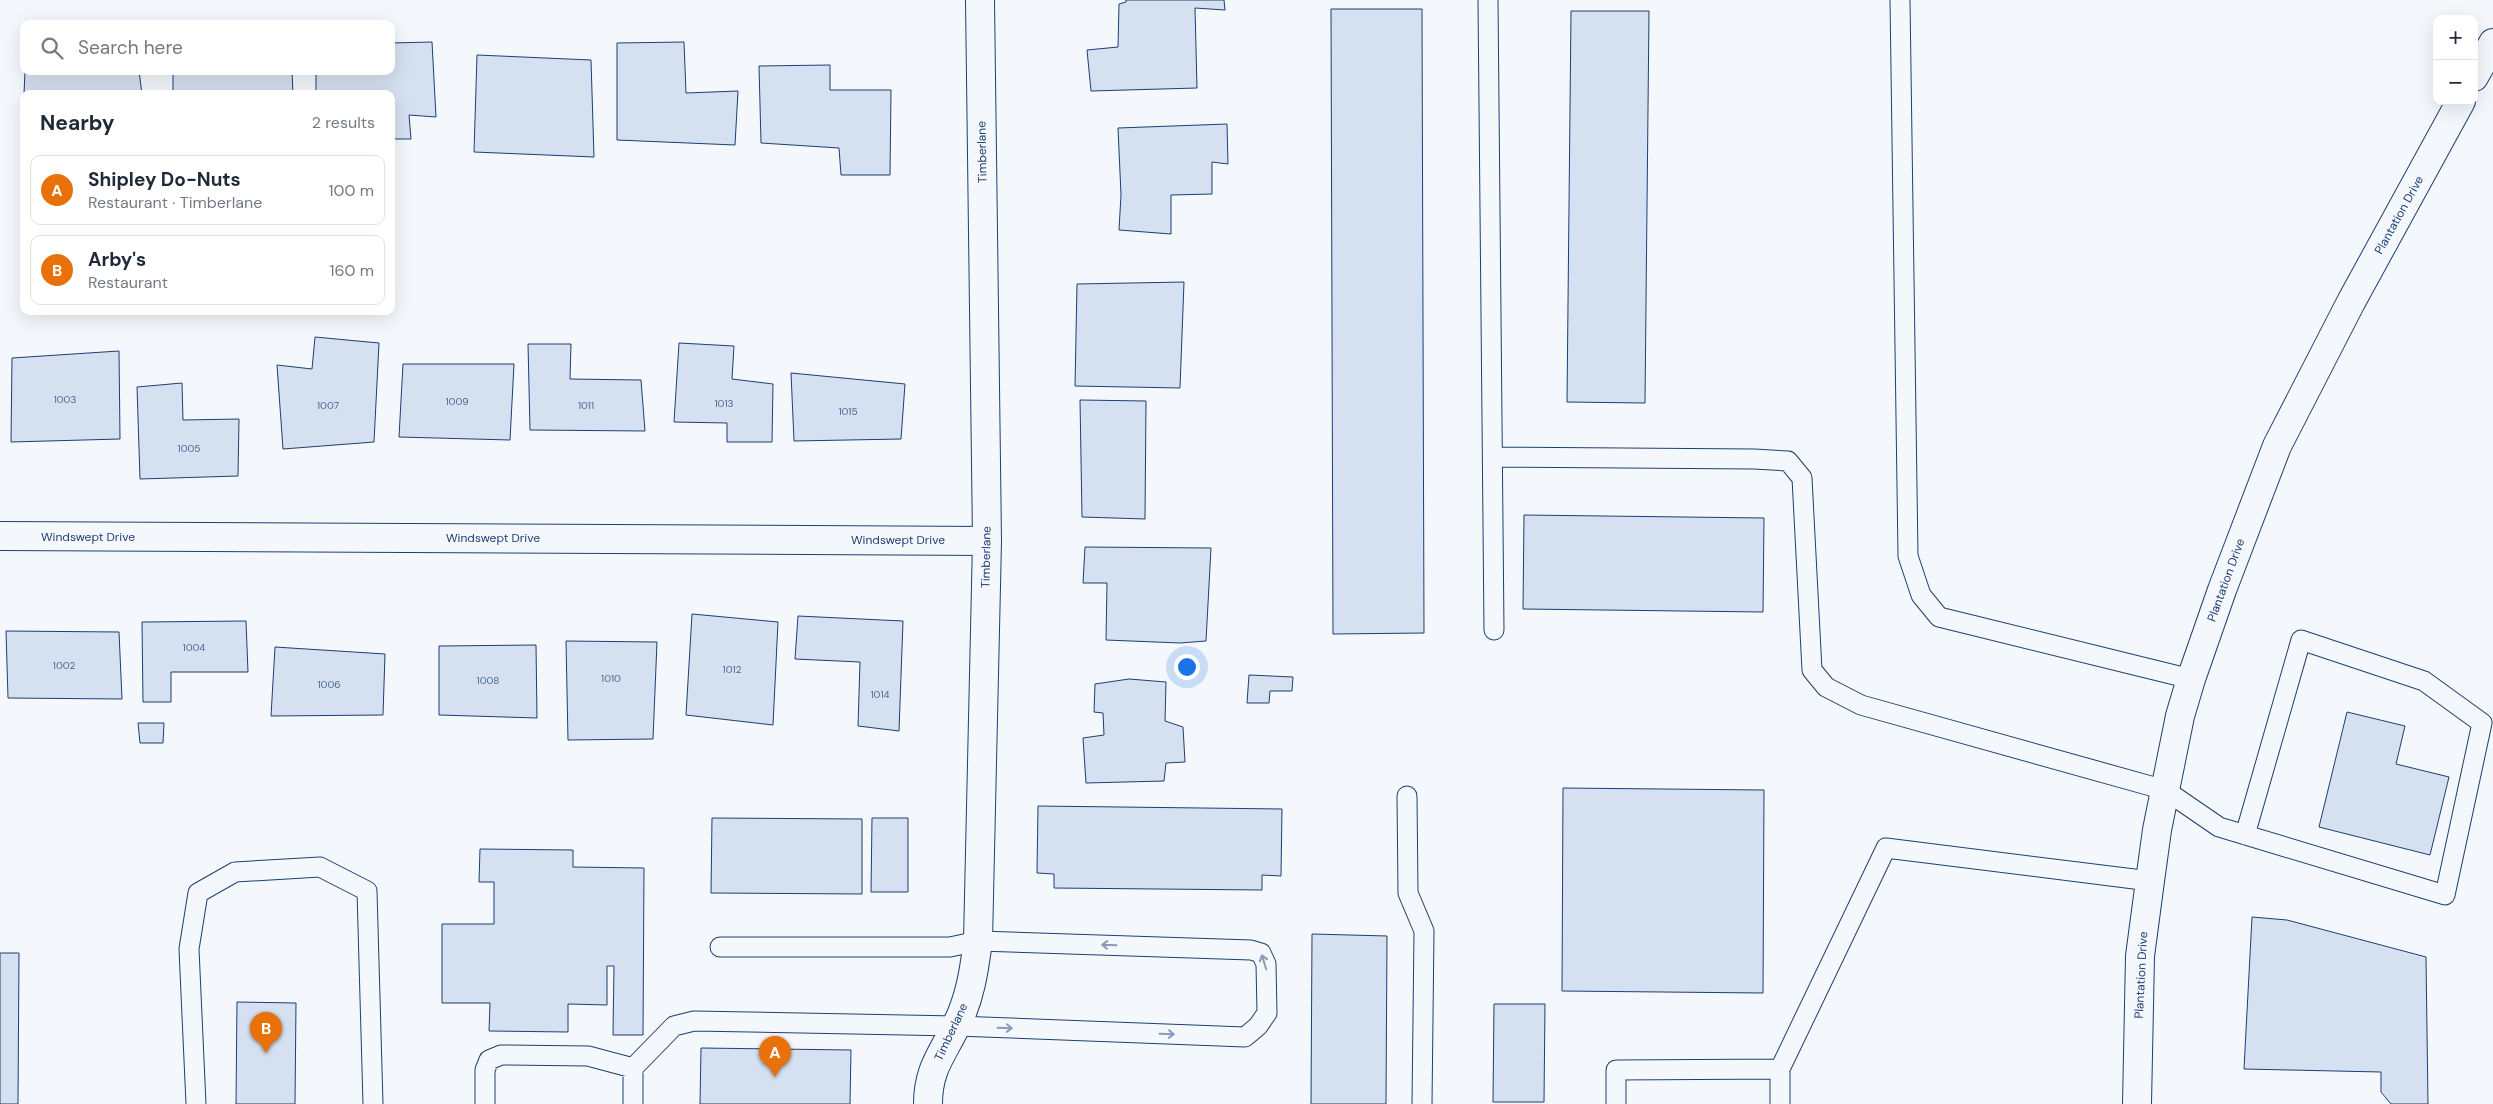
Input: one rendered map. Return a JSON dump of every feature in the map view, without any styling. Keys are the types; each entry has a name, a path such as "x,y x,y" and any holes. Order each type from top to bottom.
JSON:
{"street":[{"name":"Timberlane","path":"928,1104 928,1085 941,1051 956,1026 973,983 978,941 987,541 980,0"},
{"path":"2478,70 2493,43"},
{"name":"Plantation Drive","path":"2137,1104 2140,956 2165,790 2191,679 2222,590 2277,446 2351,302 2459,105"},
{"name":"Windswept Drive","path":"0,536 987,541"}],"lane":[{"path":"1488,0 1494,630"},
{"path":"1900,0 1908,556 1922,595 1939,618 2191,679"},
{"path":"1493,457 1754,458 1788,461 1802,478 1812,670 1826,687 1861,705 2165,790 2219,827 2445,895 2482,723 2424,681 2302,640 2245,834"},
{"path":"1408,796 1408,894 1424,931 1422,1104"},
{"path":"1780,1104 1780,1069 1886,848 2150,881"},
{"path":"196,1104 190,949 198,893 235,872 320,867 367,891 373,1104"},
{"path":"633,1104 633,1068 674,1026 694,1021 956,1026 1245,1038 1258,1026 1267,1013 1266,964 1260,953 1251,950 978,941 950,947 720,947"},
{"path":"485,1104 485,1070 489,1060 501,1055 588,1056 633,1068"},
{"path":"1616,1104 1616,1070 1780,1069"}],"building":[{"path":"1126,0 1224,0 1225,10 1195,8 1197,88 1091,91 1087,50 1118,47 1119,4 1126,2"},
{"path":"1331,9 1422,9 1424,633 1333,634"},
{"path":"1571,11 1649,11 1645,403 1567,402"},
{"path":"432,42 436,117 409,115 411,139 395,139 395,90 316,90 316,75 395,75 395,43"},
{"path":"684,42 686,93 738,91 735,145 617,140 617,43"},
{"path":"477,55 591,60 594,157 474,152"},
{"path":"830,65 830,90 891,90 890,175 841,175 839,148 761,143 759,66"},
{"path":"25,75 140,75 141,90 24,90"},
{"path":"173,75 292,75 293,90 173,90"},
{"path":"1227,124 1228,164 1212,162 1212,194 1171,195 1171,234 1119,230 1121,195 1118,128"},
{"path":"1184,282 1180,388 1075,386 1077,284"},
{"path":"315,337 379,343 374,442 283,449 277,365 312,369"},
{"path":"679,343 734,346 732,379 773,384 772,442 727,442 727,423 674,422"},
{"path":"528,344 571,344 570,379 641,380 645,431 530,430"},
{"path":"119,351 120,439 11,442 12,358"},
{"path":"403,364 514,364 510,440 399,437"},
{"path":"791,373 905,384 901,439 794,441"},
{"path":"182,383 183,420 239,419 238,476 140,479 137,387"},
{"path":"1080,400 1146,401 1145,519 1082,517"},
{"path":"1524,515 1764,518 1763,612 1523,609"},
{"path":"1085,547 1211,548 1206,641 1180,643 1106,640 1107,583 1083,583"},
{"path":"692,614 778,622 773,725 686,715"},
{"path":"798,616 903,621 899,731 858,726 860,662 795,659"},
{"path":"246,621 248,672 171,672 171,702 143,702 142,622"},
{"path":"6,631 119,632 122,699 8,698"},
{"path":"566,641 657,642 653,739 568,740"},
{"path":"536,645 537,718 439,715 439,646"},
{"path":"275,647 385,654 383,715 271,716"},
{"path":"1249,675 1293,677 1292,691 1270,691 1269,703 1247,703"},
{"path":"1129,679 1166,682 1165,721 1183,727 1185,762 1166,763 1164,781 1086,783 1083,738 1104,735 1103,713 1094,712 1095,684"},
{"path":"2347,712 2405,726 2396,764 2449,777 2430,855 2319,827"},
{"path":"138,723 164,723 163,743 140,743"},
{"path":"1563,788 1764,790 1763,993 1562,991"},
{"path":"1038,806 1282,809 1281,876 1262,875 1262,890 1054,888 1054,874 1037,873"},
{"path":"712,818 862,819 862,894 711,893"},
{"path":"872,818 908,818 908,892 871,892"},
{"path":"480,849 573,850 573,867 644,868 643,1035 613,1035 614,966 607,966 607,1005 568,1004 568,1032 489,1031 490,1003 442,1003 442,924 494,924 494,882 479,882"},
{"path":"2252,917 2287,920 2426,957 2428,1104 2391,1104 2381,1092 2381,1072 2244,1069"},
{"path":"1312,934 1387,936 1386,1104 1311,1104"},
{"path":"0,953 19,953 18,1104 0,1104"},
{"path":"237,1002 296,1003 295,1104 236,1104"},
{"path":"1494,1004 1545,1004 1544,1102 1493,1102"},
{"path":"701,1048 851,1050 850,1104 700,1104"}],"place":[{"name":"Arby's","path":"266,1053"},
{"name":"Shipley Do-Nuts","path":"775,1077"}]}
